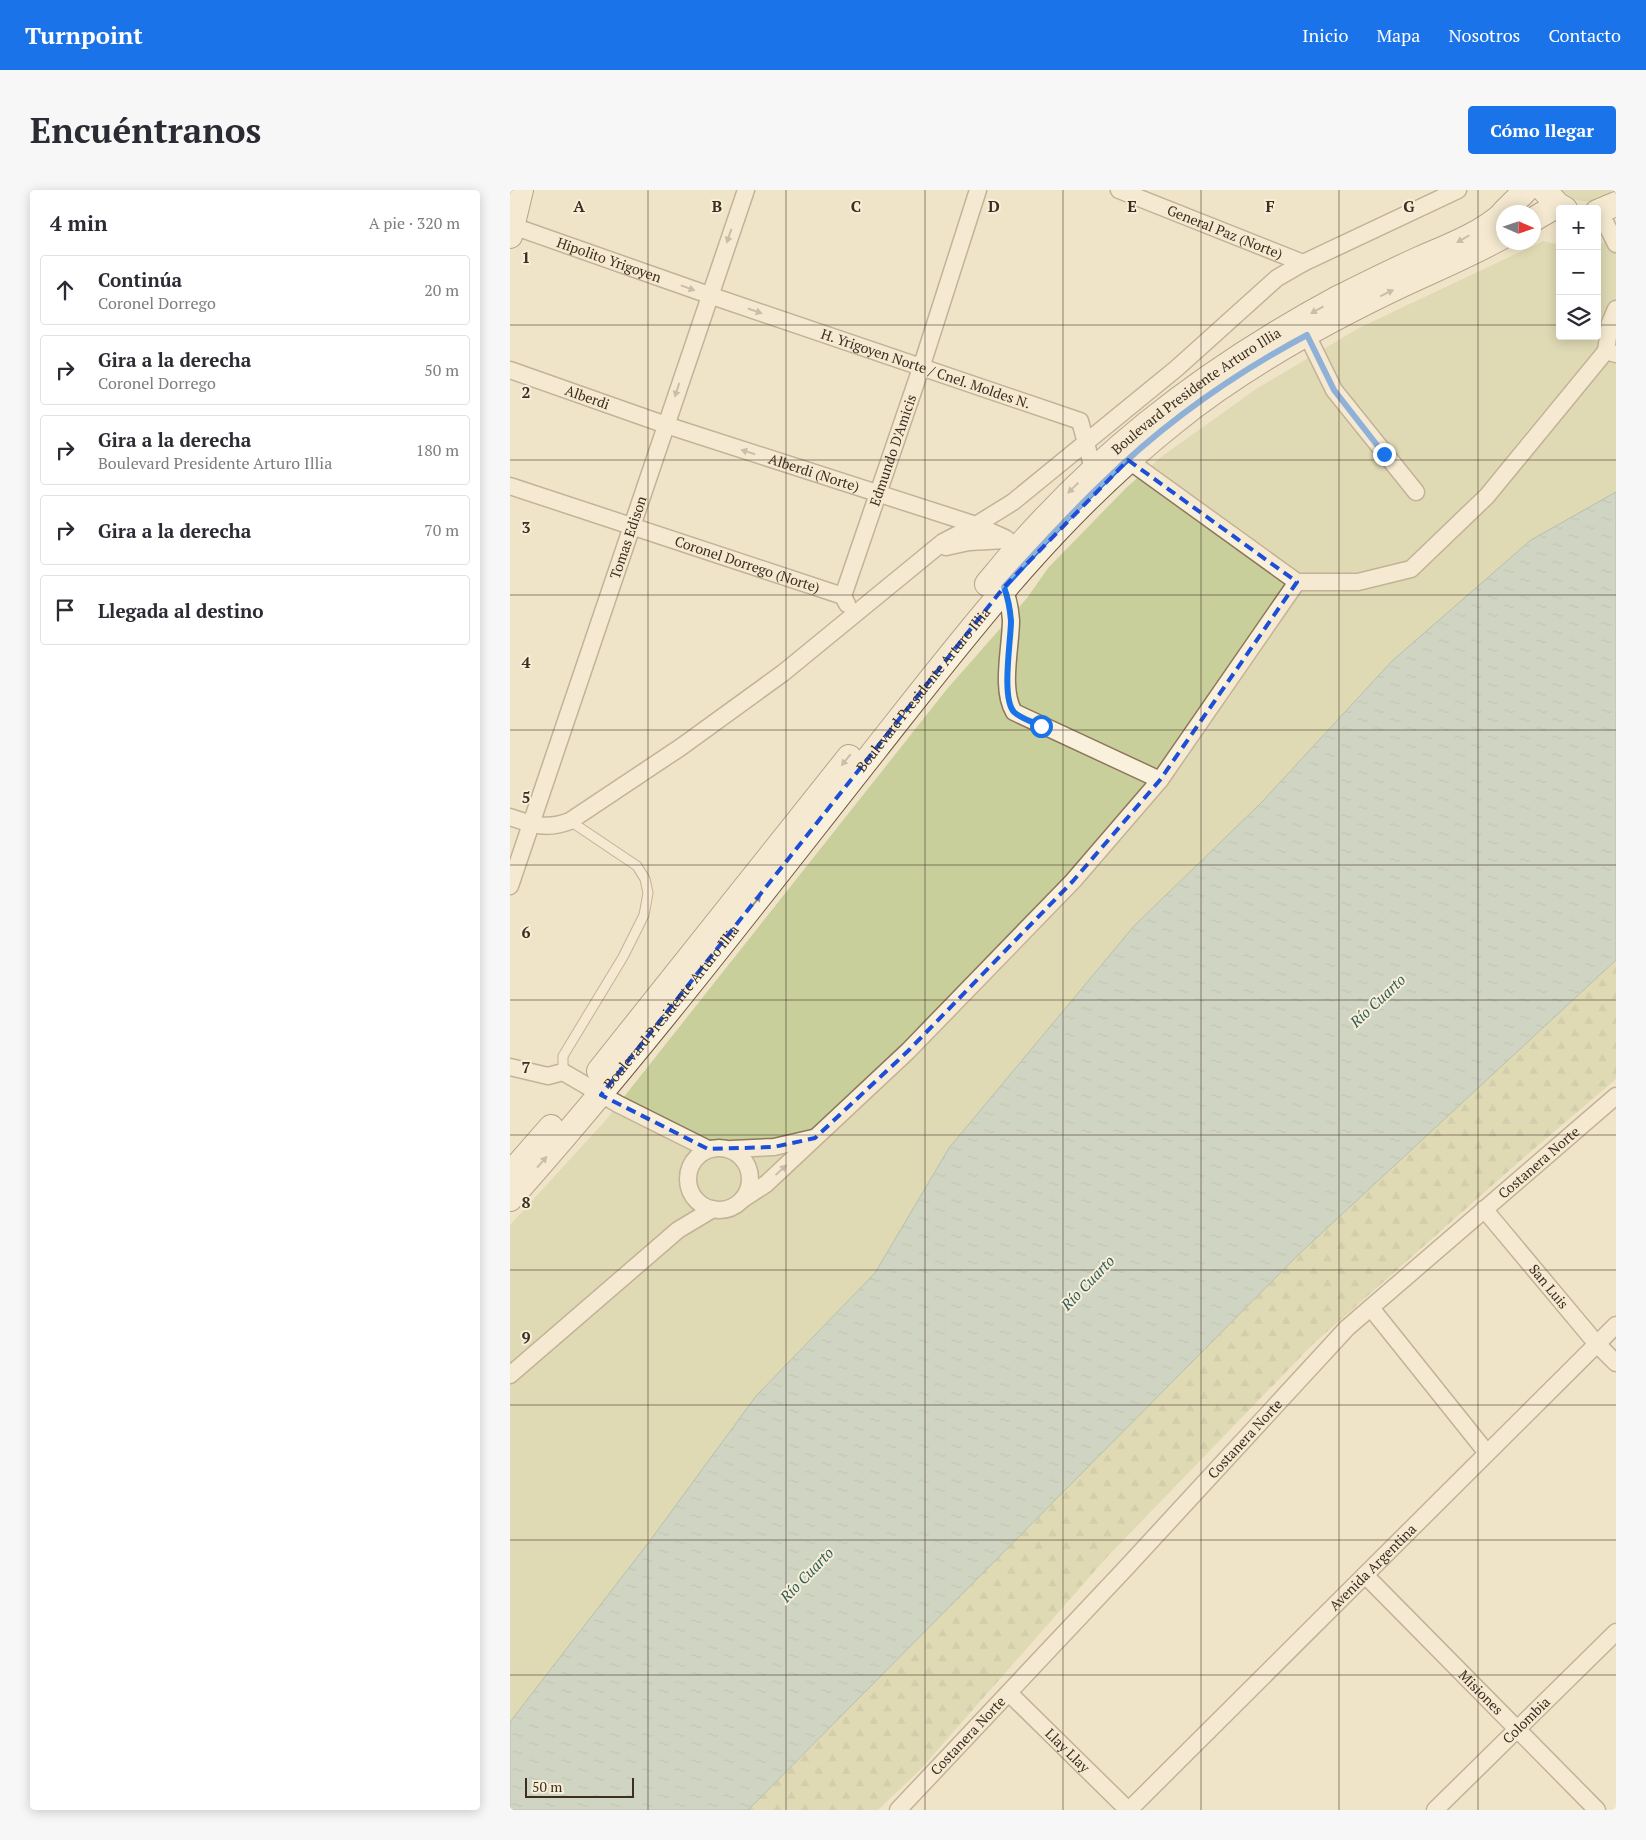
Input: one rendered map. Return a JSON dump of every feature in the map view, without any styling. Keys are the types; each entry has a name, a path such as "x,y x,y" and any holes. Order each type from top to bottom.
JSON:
{"main road":[{"path":"511,229 521,190"},
{"name":"Boulevard Presidente Arturo Illia","path":"1512,205 1526,190"},
{"path":"1541,213 1556,201"},
{"name":"Boulevard Presidente Arturo Illia","path":"510,1199 594,1090 1001,578 1166,406 1266,338 1337,299 1460,241 1496,218"},
{"name":"Boulevard Presidente Arturo Illia","path":"1001,578 1013,543 1059,502 1099,475 1128,460 1176,420 1230,382 1274,353 1307,335 1403,285 1468,256 1496,240"},
{"name":"Boulevard Presidente Arturo Illia","path":"510,1174 594,1090"}],"street":[{"name":"Tomas Edison","path":"510,886 746,190"},
{"name":"Edmundo D'Amicis","path":"843,596 921,368 978,190"},
{"name":"General Paz (Norte)","path":"1119,190 1304,263"},
{"path":"510,817 531,824 555,827 570,821 681,747 783,673 943,542 976,525 1013,502 1177,368 1277,278 1304,263 1458,190"},
{"path":"1605,209 1616,244"},
{"name":"Hipolito Yrigoyen","path":"511,229 709,295"},
{"name":"H. Yrigoyen Norte / Cnel. Moldes N.","path":"709,295 1080,421 1085,442 1099,475"},
{"path":"1128,460 1298,582 1358,582 1411,569 1487,496 1611,353 1610,323 1616,309"},
{"path":"1307,335 1334,390 1416,492"},
{"name":"Alberdi","path":"510,370 666,424"},
{"name":"Alberdi (Norte)","path":"666,424 878,495 976,525 1013,543"},
{"name":"Coronel Dorrego (Norte)","path":"510,486 843,596"},
{"path":"931,551 969,542 1013,543"},
{"path":"1001,578 1009,601 1011,620 1007,691 1009,703 1014,712 1160,780"},
{"path":"682,1135 688,1184 692,1194 705,1206 730,1208 766,1184 908,1051 1073,881 1160,780 1298,582"},
{"path":"843,596 851,616"},
{"path":"510,1067 548,1076 563,1072 708,1149"},
{"name":"Costanera Norte","path":"898,1810 1347,1328 1616,1096"},
{"path":"688,1173 692,1163 708,1149 723,1147 731,1149 774,1147 815,1138"},
{"path":"731,1149 743,1158 750,1171 751,1181 743,1199"},
{"path":"510,1375 705,1206"},
{"name":"San Luis","path":"1484,1209 1596,1343 1616,1363"},
{"path":"1371,1308 1487,1452"},
{"name":"Avenida Argentina","path":"1128,1810 1616,1325"},
{"name":"Misiones","path":"1365,1575 1597,1810"},
{"name":"Colombia","path":"1435,1810 1616,1632"},
{"name":"Llay Llay","path":"1008,1693 1128,1810"}],"lane":[{"path":"563,1072 562,1056 624,957 644,915 648,893 638,866 570,821"}],"highlighted area":[{"path":"1128,460 1297,582 1160,780 1073,881 908,1051 815,1138 774,1147 708,1149 601,1095 646,1041 1004,587"}],"green space":[{"path":"1559,190 1613,190 1593,201 1579,201"},
{"path":"1616,238 1616,492 1261,803 1134,926 949,1148 875,1273 756,1396 649,1542 510,1722 510,1225 604,1122 947,689 1027,598 1048,568 1126,488 1161,457 1256,389 1359,328 1524,250 1541,250 1541,242 1543,241 1556,244 1556,340 1601,340 1601,244"},
{"path":"1616,960 1616,1079 1521,1160 1312,1345 1107,1557 920,1770 878,1810 748,1810 1298,1255"}],"water":[{"name":"Río Cuarto","path":"1616,492 1616,960 1298,1255 748,1810 510,1810 510,1722 649,1542 756,1396 875,1273 949,1148 1134,926 1261,803 1392,661 1531,540"}],"route":[{"path":"1041,726 1014,712 1009,703 1007,691 1011,620 1009,601 1004,587 1104,481 1176,420 1274,353 1307,335 1334,390 1384,454"}]}
